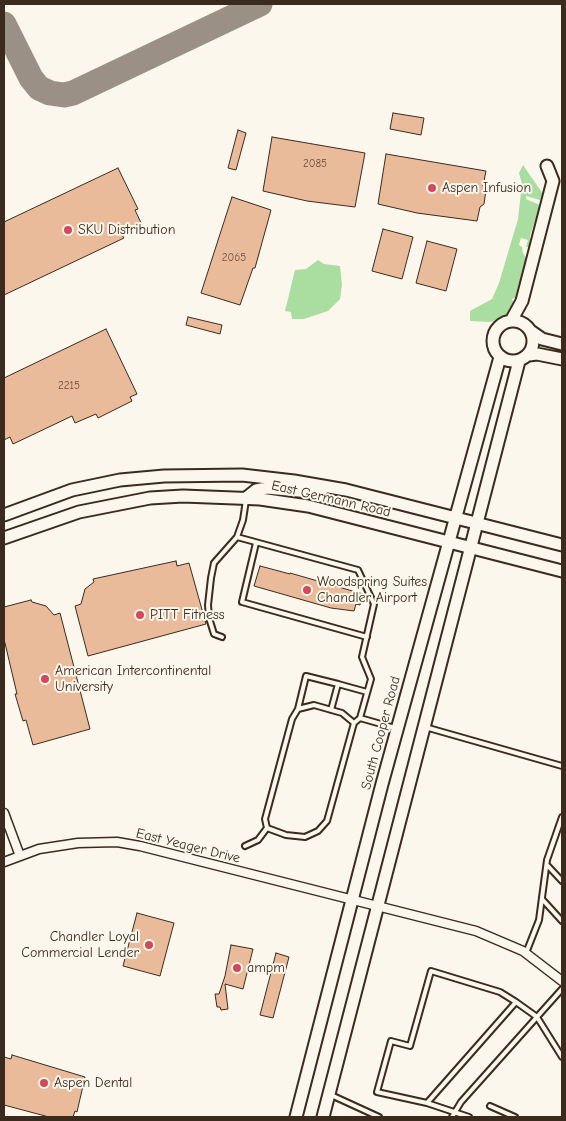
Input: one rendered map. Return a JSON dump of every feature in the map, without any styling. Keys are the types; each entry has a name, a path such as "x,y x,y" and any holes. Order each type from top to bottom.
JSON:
{"main road":[{"name":"South Cooper Road","path":"296,1117 398,729 500,357 495,352 493,338 499,327 510,321 522,301 553,181 547,166"},
{"name":"South Cooper Road","path":"323,1117 478,523 524,358 534,344 522,301"},
{"path":"510,321 529,329 542,339 562,344"},
{"path":"500,357 506,360 537,354 562,359"},
{"name":"East Germann Road","path":"4,515 72,490 138,478 242,475 328,487 562,545"},
{"path":"246,498 256,490 266,488 309,492 328,487"},
{"name":"East Germann Road","path":"4,538 46,522 112,504 182,496 246,498 274,500 308,506 562,571"}],"street":[{"path":"4,813 20,856"},
{"name":"East Yeager Drive","path":"4,862 39,849 61,845 117,842 476,931 526,953 562,981"}],"lane":[{"path":"222,637 214,634 209,618 210,578 214,563 237,538 243,520 246,498"},
{"path":"237,538 358,570 374,604 362,657 371,679 360,718 354,723 327,821 318,831 305,837 286,835 267,828"},
{"path":"256,543 242,602 366,637"},
{"path":"245,846 258,840 267,828 265,819 292,719 298,709 306,676 367,692"},
{"path":"331,710 338,684"},
{"path":"298,709 314,705 342,713 354,723"},
{"path":"360,718 398,729"},
{"path":"425,727 562,766"},
{"path":"526,953 539,920 547,865 554,834 562,816"},
{"path":"547,865 562,881"},
{"path":"542,899 562,921"},
{"path":"469,1117 427,1103 377,1092 391,1041 410,1046 431,971 500,992 516,1002 537,1017 562,1057"},
{"path":"452,1117 461,1102 562,989"},
{"path":"427,1103 516,1002"},
{"path":"329,1095 379,1117"},
{"path":"490,1106 515,1117"}],"green space":[{"path":"523,165 543,194 540,200 526,196 526,199 540,205 530,236 529,247 526,247 528,240 521,238 519,245 522,247 526,258 515,298 512,299 513,302 507,314 501,318 490,322 470,321 470,311 492,299 499,283 518,219 522,184 519,173"},
{"path":"318,260 324,264 340,266 342,285 340,299 328,311 304,319 292,319 291,312 285,311 295,270 306,269"}],"building":[{"path":"393,113 424,118 421,135 390,129"},
{"path":"238,130 246,133 236,170 228,168"},
{"path":"272,137 365,153 355,207 307,201 263,191"},
{"name":"Aspen Infusion","path":"386,154 486,171 483,186 486,190 484,204 480,207 477,221 417,213 378,204"},
{"name":"SKU Distribution","path":"118,168 138,209 135,210 142,225 122,235 124,238 4,295 4,222"},
{"path":"232,197 271,210 255,268 253,268 240,305 201,293"},
{"path":"383,229 413,237 402,279 372,271"},
{"path":"427,241 457,249 446,291 416,283"},
{"path":"188,317 222,325 220,334 186,325"},
{"path":"106,329 137,394 130,397 132,401 98,418 96,414 75,423 72,416 13,444 10,437 4,440 4,378"},
{"name":"PITT Fitness","path":"176,561 177,566 189,563 206,624 88,656 75,606 81,604 85,589 94,582 93,579"},
{"name":"Woodspring Suites Chandler Airport","path":"260,566 363,594 360,605 356,604 354,611 331,608 254,586"},
{"name":"American Intercontinental University","path":"31,600 46,606 54,615 60,613 90,729 33,745 26,720 23,721 15,694 17,694 4,639 4,607"},
{"name":"Chandler Loyal Commercial Lender","path":"137,913 174,923 160,976 123,966"},
{"name":"ampm","path":"231,945 253,949 243,989 225,984 228,1009 221,1010 220,1007 217,1007 215,994 219,994 225,976"},
{"path":"276,953 289,957 273,1018 260,1015"},
{"name":"Aspen Dental","path":"12,1055 85,1077 77,1112 75,1111 73,1117 49,1117 4,1105 4,1057 11,1059"}],"taxiway":[{"path":"4,24 31,78 39,88 50,93 64,95 73,93 260,4"}],"place":[{"name":"Aspen Infusion","path":"432,188"},
{"name":"SKU Distribution","path":"68,230"},
{"name":"Woodspring Suites Chandler Airport","path":"307,590"},
{"name":"PITT Fitness","path":"140,615"},
{"name":"American Intercontinental University","path":"45,679"},
{"name":"Chandler Loyal Commercial Lender","path":"149,945"},
{"name":"ampm","path":"237,968"},
{"name":"Aspen Dental","path":"44,1083"}]}
